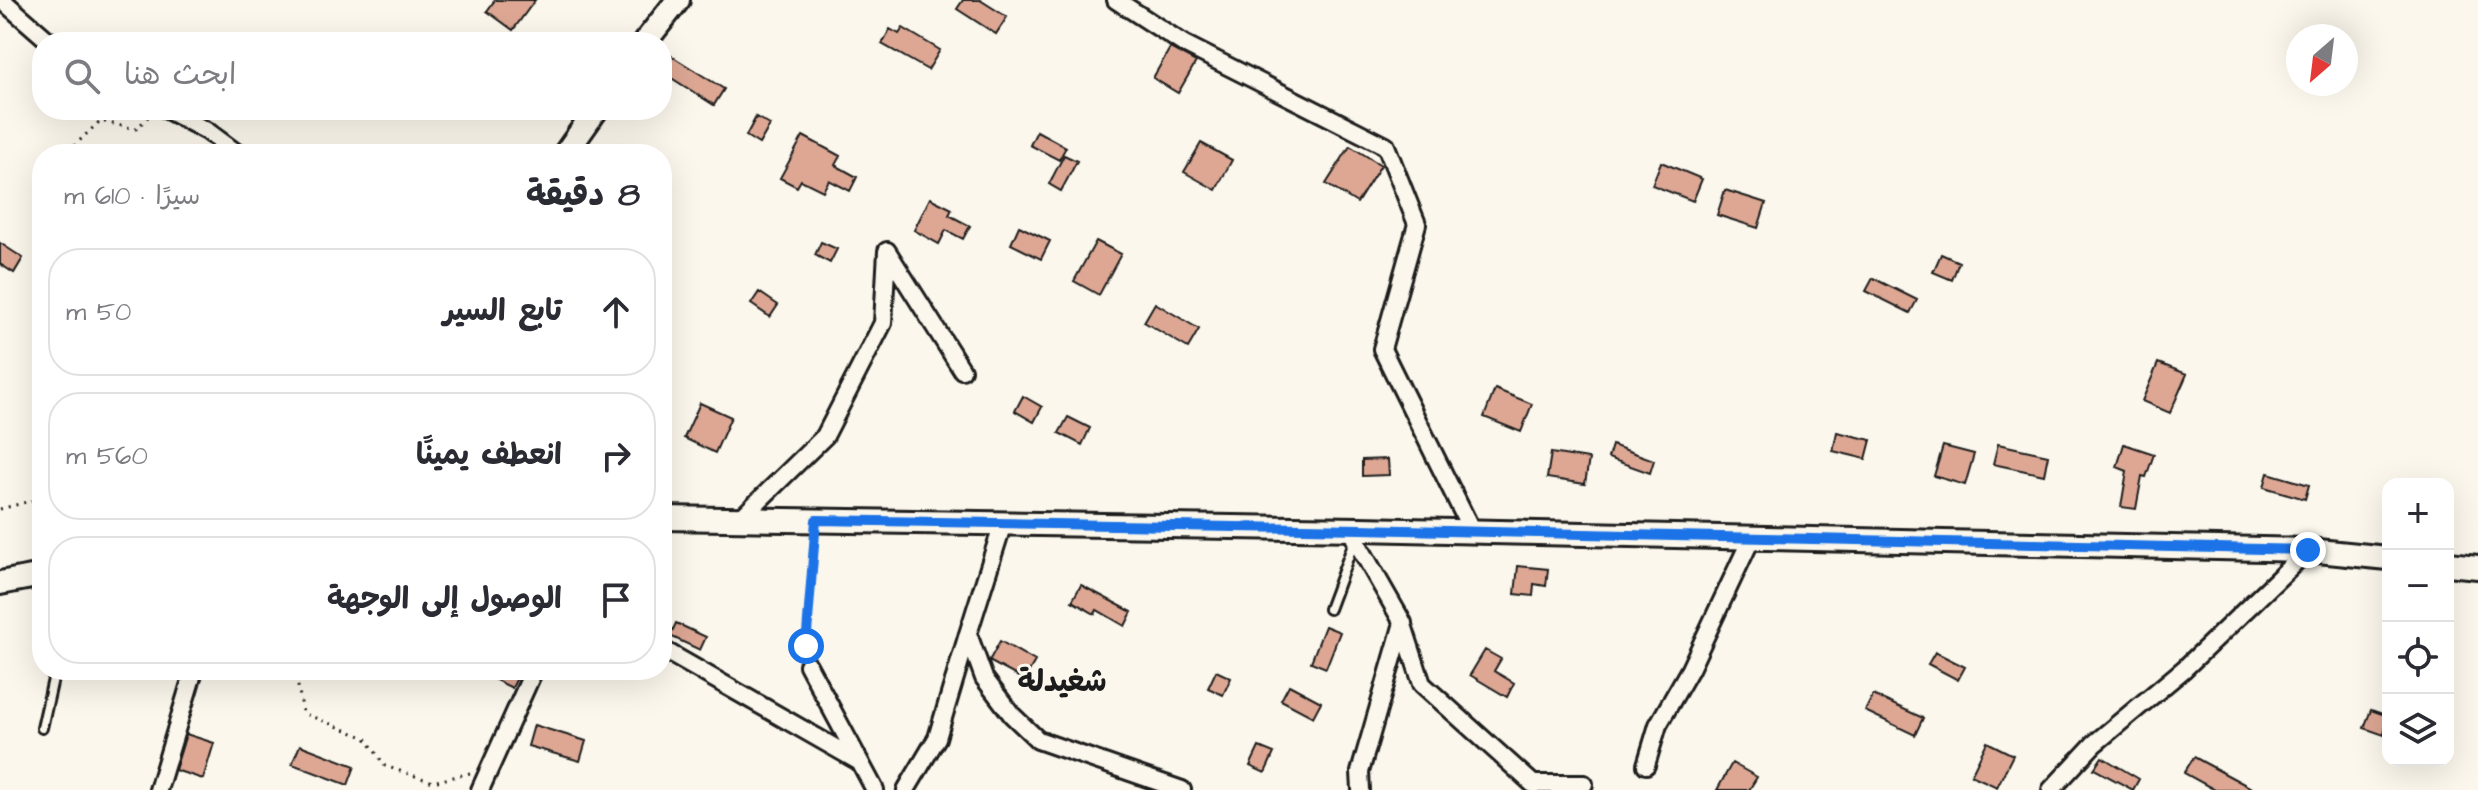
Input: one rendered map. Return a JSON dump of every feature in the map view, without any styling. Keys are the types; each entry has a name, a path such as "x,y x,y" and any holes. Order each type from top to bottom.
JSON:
{"street":[{"path":"2,0 39,32"},
{"path":"653,32 678,0"},
{"path":"1116,0 1184,44 1386,146 1417,224 1382,349 1472,531"},
{"path":"186,120 225,144"},
{"path":"572,144 589,120"},
{"path":"740,519 825,436 883,323 887,251 962,370"},
{"path":"672,518 1003,523 1358,534 1472,531 1752,537 2308,550 2382,557"},
{"path":"906,790 937,738 1003,523"},
{"path":"1358,534 1403,623 1422,684 1533,784 1584,784"},
{"path":"1646,765 1658,725 1690,669 1752,537"},
{"path":"2051,790 2094,744 2184,669 2308,550"},
{"path":"2454,565 2478,567"},
{"path":"0,583 32,577"},
{"path":"1361,790 1360,772 1403,623"},
{"path":"968,634 984,678 1012,715 1038,740 1182,790"},
{"path":"672,655 860,762"},
{"path":"808,665 875,790"},
{"path":"158,790 191,680"},
{"path":"480,790 529,680"}],"lane":[{"path":"1329,609 1358,534"},
{"path":"42,728 53,680"}],"path":[{"path":"76,144 100,121 136,129 145,120"},
{"path":"0,509 32,501"},
{"path":"808,665 806,646 816,520"},
{"path":"297,680 303,713 366,738 385,766 433,782 489,768"}],"building":[{"path":"495,0 535,0 513,30 487,11"},
{"path":"963,0 980,0 1007,17 996,34 957,9"},
{"path":"903,28 940,50 928,70 882,44 890,29 899,34"},
{"path":"1170,48 1196,62 1178,93 1153,78"},
{"path":"672,56 724,89 714,105 672,78"},
{"path":"756,117 770,125 759,144 746,136"},
{"path":"1037,131 1066,147 1059,160 1030,145"},
{"path":"803,136 840,156 835,165 857,177 850,191 829,180 823,191 801,180 797,187 780,178"},
{"path":"1201,143 1232,160 1216,190 1184,172"},
{"path":"1350,146 1381,165 1357,203 1326,184"},
{"path":"1064,155 1077,161 1061,191 1049,184"},
{"path":"1661,162 1702,179 1693,201 1652,185"},
{"path":"1725,190 1766,203 1758,228 1717,215"},
{"path":"930,198 952,209 949,215 970,226 963,239 946,230 939,244 914,230"},
{"path":"1019,226 1050,241 1041,259 1011,244"},
{"path":"1096,241 1121,254 1099,295 1074,281"},
{"path":"821,242 837,249 830,263 815,255"},
{"path":"0,243 23,258 14,273 0,264"},
{"path":"1941,254 1959,262 1952,280 1933,272"},
{"path":"1873,278 1917,300 1910,313 1866,291"},
{"path":"759,292 778,305 770,317 751,304"},
{"path":"1155,303 1199,329 1188,348 1144,322"},
{"path":"2158,363 2187,374 2170,413 2142,401"},
{"path":"1495,389 1532,404 1521,432 1484,417"},
{"path":"1023,396 1042,407 1034,422 1015,411"},
{"path":"700,403 731,417 715,453 684,438"},
{"path":"1068,417 1090,428 1082,445 1059,433"},
{"path":"1837,432 1871,440 1866,459 1833,451"},
{"path":"1998,444 2048,455 2044,475 1993,464"},
{"path":"2124,444 2154,454 2146,477 2142,476 2136,509 2121,507 2127,471 2117,467"},
{"path":"1612,445 1654,460 1650,473 1608,458"},
{"path":"1943,446 1974,454 1965,485 1934,476"},
{"path":"1551,453 1589,459 1585,484 1547,478"},
{"path":"1388,459 1389,475 1362,476 1362,460"},
{"path":"2268,473 2309,485 2305,499 2264,487"},
{"path":"1518,566 1548,569 1546,586 1534,584 1533,596 1515,594"},
{"path":"1081,585 1132,612 1125,626 1097,610 1095,614 1072,601"},
{"path":"676,623 706,637 700,650 672,637"},
{"path":"1325,626 1340,632 1326,668 1311,662"},
{"path":"1000,641 1035,661 1024,680 989,661"},
{"path":"1485,650 1501,659 1494,671 1514,683 1507,697 1470,675"},
{"path":"1935,652 1965,667 1958,680 1928,664"},
{"path":"1216,671 1231,678 1223,695 1208,688"},
{"path":"496,680 516,680 512,688"},
{"path":"1289,685 1321,702 1313,717 1281,700"},
{"path":"1873,695 1923,718 1915,735 1865,711"},
{"path":"2371,710 2382,714 2382,734 2364,728"},
{"path":"534,725 586,741 580,761 528,746"},
{"path":"186,734 214,743 203,779 175,770"},
{"path":"1987,742 2013,755 1997,787 1971,775"},
{"path":"300,745 355,766 348,785 292,764"},
{"path":"1259,747 1274,753 1265,773 1250,766"},
{"path":"2102,757 2139,779 2133,790 2094,769"},
{"path":"2194,757 2255,790 2215,790 2184,773"},
{"path":"1732,763 1757,777 1749,790 1717,790"}],"district":[{"name":"شغيدلة","path":"1062,682"}],"route":[{"path":"806,646 816,520 2308,550"}]}
